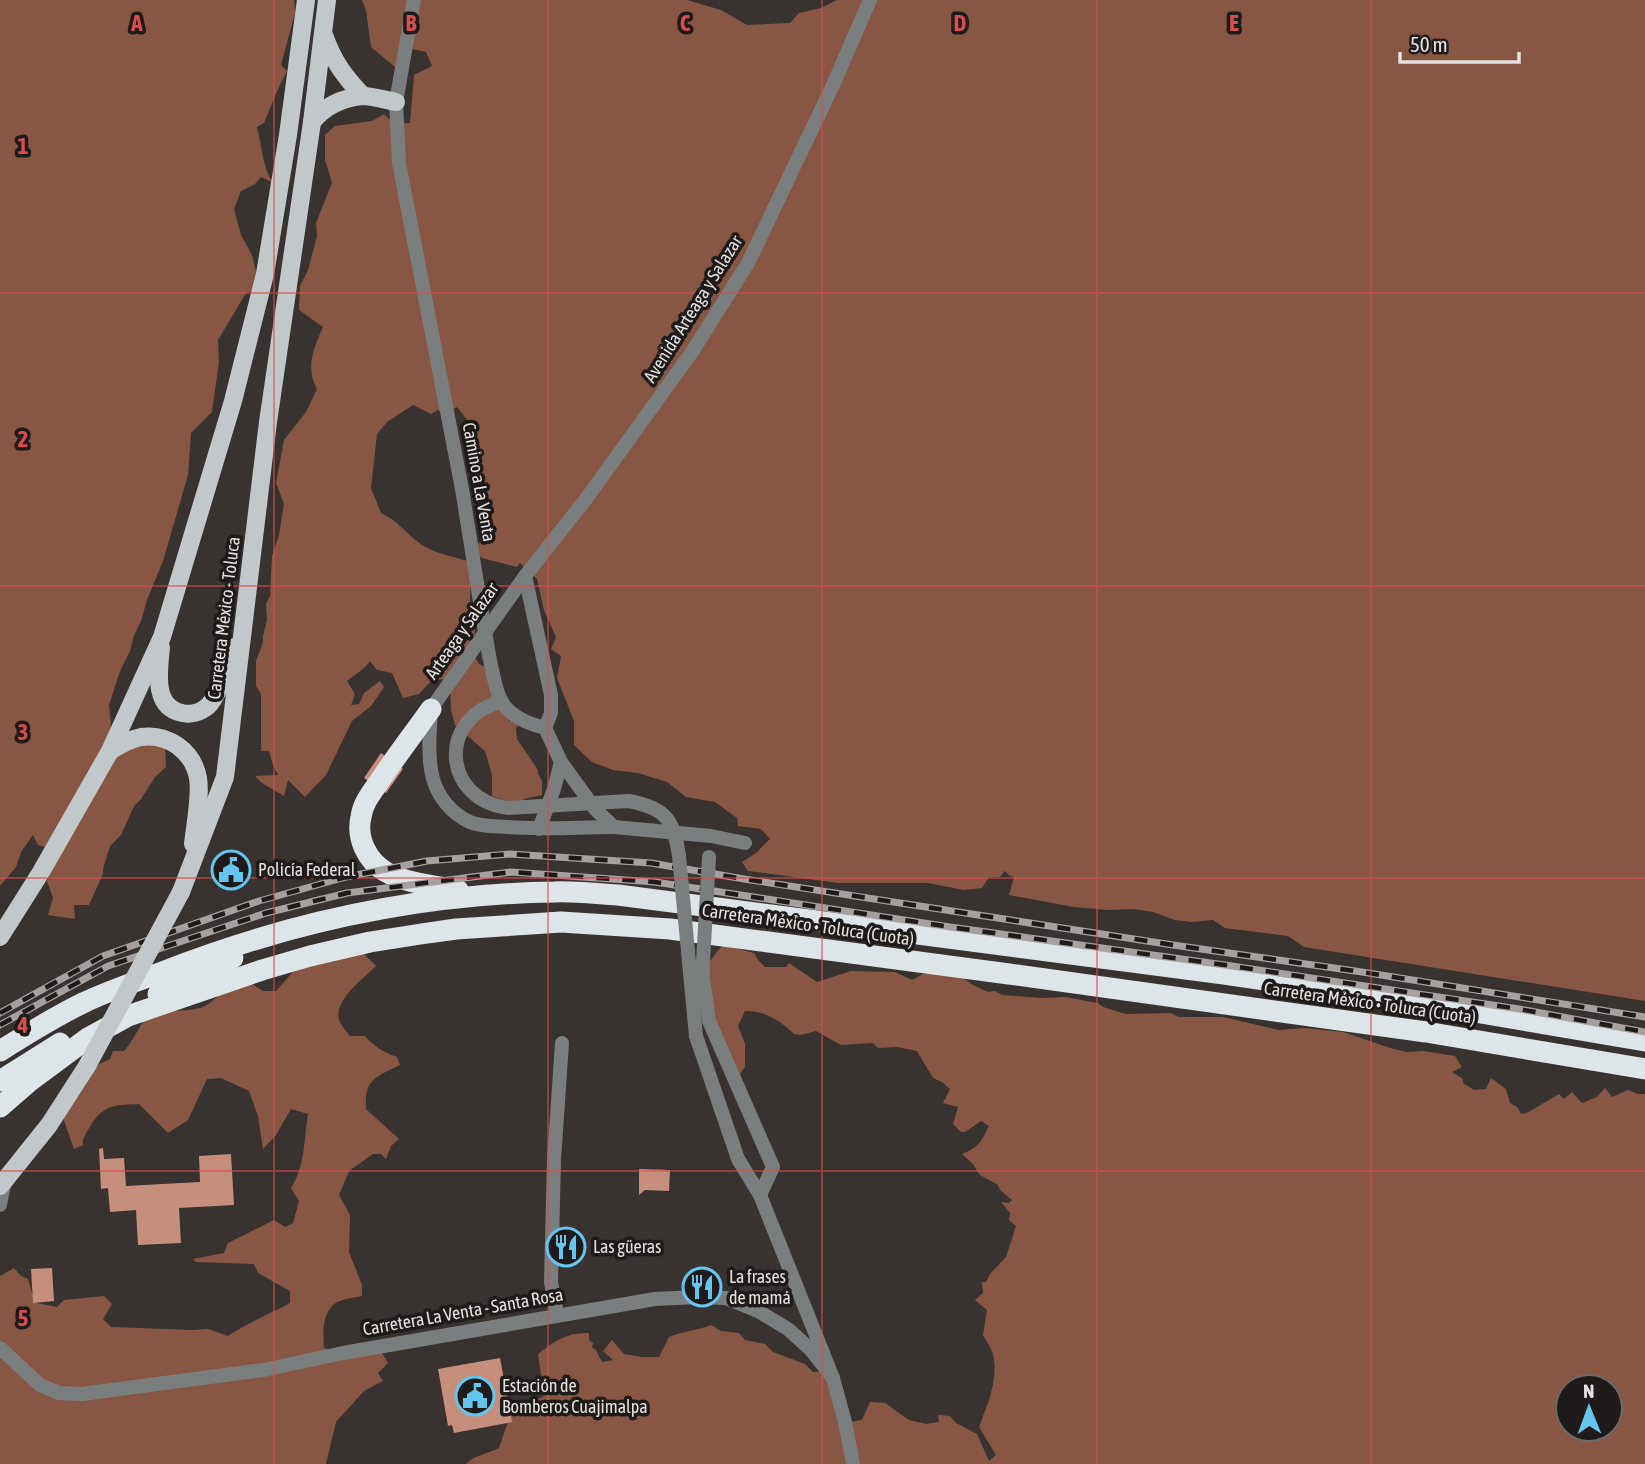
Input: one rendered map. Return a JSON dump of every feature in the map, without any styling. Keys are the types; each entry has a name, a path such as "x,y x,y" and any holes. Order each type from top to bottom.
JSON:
{"highway":[{"path":"431,709 369,796 360,816 361,838 369,857 376,865 394,876 427,885 491,895"},
{"name":"Carretera México - Toluca (Cuota)","path":"0,1051 84,1002 210,953 291,929 415,902 555,891 618,895 719,907 1224,974 1428,1004 1645,1041"},
{"name":"Carretera México - Toluca (Cuota)","path":"0,1107 64,1055 128,1016 262,970 322,953 421,934 561,922 670,929 1009,974 1426,1032 1645,1069"},
{"path":"0,1081 83,1029 291,929"}],"main road":[{"path":"0,937 41,872 110,751 162,637 233,401 265,274 288,135 306,0"},
{"name":"Carretera México - Toluca","path":"2,1183 49,1125 87,1066 181,892 225,777 268,422 327,0"},
{"path":"323,30 340,71 363,96"},
{"path":"312,122 333,104 363,96 396,102"},
{"path":"162,637 160,694 167,706 187,714 201,710 212,700 244,630"},
{"path":"110,751 139,738 158,737 176,745 190,758 195,767 198,786 191,865"}],"street":[{"name":"Camino a La Venta","path":"414,0 396,102 399,163 462,489 489,655 500,702"},
{"name":"Avenida Arteaga y Salazar","path":"525,576 586,499 692,352 748,263 833,85 870,0"},
{"name":"Arteaga y Salazar","path":"431,709 525,576"},
{"path":"525,576 551,695 551,713 545,728 561,762 595,809 614,827"},
{"path":"545,728 530,724 512,714 500,702 482,709 467,721 456,748 460,777 466,786 488,804 508,808 629,800 655,808 669,821 674,830 678,856 696,1036 702,1057 738,1158 760,1195 833,1378"},
{"path":"431,709 432,777 450,808 470,822 482,826 539,829 614,827 711,836 745,844"},
{"path":"539,829 561,762"},
{"path":"711,836 703,978 709,1021 774,1167 760,1195"},
{"path":"557,1315 551,1268 554,1160 562,1043"},
{"path":"0,1205 2,1183"},
{"name":"Carretera La Venta - Santa Rosa","path":"0,1348 40,1385 59,1393 82,1394 263,1370 343,1353 655,1299 726,1298 758,1311 788,1329 810,1349 833,1378 853,1464"}],"shaded area":[{"path":"0,0 294,0 295,13 281,65 287,71 264,123 257,127 264,162 272,182 261,177 255,184 241,191 234,209 241,235 252,255 260,288 246,293 218,340 219,362 212,412 191,433 188,475 163,561 109,705 111,725 107,746 138,739 165,744 166,767 155,777 134,806 121,835 110,846 103,874 89,905 74,905 75,919 48,915 53,898 47,881 62,849 38,845 33,835 21,852 16,867 0,886"},
{"path":"362,0 687,0 721,10 747,25 790,23 799,13 821,8 837,0 1645,0 1645,1001 1304,947 1288,936 1225,928 1213,920 1175,920 1134,909 1074,907 1009,895 1014,877 1005,871 1000,877 989,877 982,888 964,890 928,883 839,883 748,871 742,862 770,839 761,829 738,826 737,818 715,802 686,797 667,782 638,773 613,770 592,762 574,745 574,721 557,678 561,656 551,649 556,637 544,610 537,579 520,563 517,567 482,558 473,549 480,542 483,500 472,474 467,444 468,421 457,407 443,415 438,410 431,414 413,405 387,422 377,434 371,488 381,513 422,545 471,562 470,604 475,625 474,655 479,664 497,673 509,721 523,721 516,728 517,739 538,770 542,781 542,795 524,799 519,805 492,796 492,775 485,751 455,725 451,710 450,679 432,680 419,694 403,698 392,673 377,670 370,661 347,681 355,694 351,705 359,704 364,693 380,681 384,687 371,706 352,721 326,775 305,797 288,780 284,796 262,783 255,776 278,775 269,751 261,751 261,694 256,686 256,661 267,620 266,604 270,596 272,556 284,504 276,483 284,440 306,412 317,389 311,365 323,327 299,310 300,286 308,270 317,236 316,223 332,183 325,160 325,135 335,126 372,121 384,114 396,122 410,123 414,75 432,66 426,52 412,49 395,67 371,47"},
{"path":"723,945 754,953 765,967 786,967 789,963 817,982 851,971 895,972 912,980 923,974 957,974 988,992 1043,998 1065,997 1098,1003 1126,1014 1171,1013 1178,1017 1223,1017 1278,1030 1304,1028 1343,1032 1406,1052 1424,1051 1455,1056 1462,1067 1452,1072 1463,1079 1463,1083 1474,1090 1486,1089 1491,1078 1506,1089 1510,1103 1517,1107 1521,1114 1559,1094 1564,1099 1572,1092 1582,1103 1597,1097 1605,1088 1612,1097 1628,1090 1645,1094 1645,1464 466,1464 499,1448 511,1413 522,1402 543,1397 546,1380 541,1375 538,1354 556,1341 574,1334 589,1333 592,1347 602,1362 613,1360 603,1351 612,1340 624,1354 659,1357 669,1337 711,1325 721,1331 739,1333 745,1340 765,1344 773,1352 805,1364 813,1372 824,1371 849,1422 862,1420 870,1402 885,1403 909,1420 926,1424 939,1422 938,1415 950,1416 956,1423 977,1434 989,1461 996,1455 979,1427 991,1392 994,1364 991,1350 983,1335 987,1310 975,1300 983,1293 982,1282 986,1282 1006,1257 1016,1226 1009,1220 1010,1213 1001,1202 1009,1203 1012,1200 998,1185 980,1175 962,1154 979,1143 989,1126 981,1121 961,1132 953,1124 958,1107 943,1103 950,1089 933,1078 917,1051 897,1047 878,1048 873,1043 841,1045 816,1031 794,1034 778,1021 759,1012 745,1011 738,1026 745,1044 745,1067 736,1079 710,1026 704,968"},
{"path":"360,950 376,966 344,999 338,1014 343,1028 350,1036 365,1036 380,1049 397,1057 400,1065 378,1076 370,1085 366,1109 399,1139 391,1146 386,1159 381,1154 373,1154 349,1171 339,1195 350,1215 349,1252 362,1285 362,1296 340,1301 330,1308 323,1337 324,1348 350,1356 380,1350 388,1363 378,1373 383,1381 364,1391 336,1422 326,1464 0,1464 0,1276 14,1268 28,1279 37,1303 57,1307 64,1300 104,1296 112,1304 103,1319 111,1327 208,1329 228,1336 290,1303 290,1291 258,1273 254,1264 196,1262 193,1259 224,1253 228,1243 274,1220 285,1227 293,1223 299,1201 291,1188 301,1162 308,1114 291,1109 276,1135 263,1149 258,1116 249,1091 221,1078 207,1079 188,1120 168,1133 139,1104 117,1106 106,1109 96,1118 83,1139 83,1145 74,1149 61,1112 89,1069 110,1059 113,1051 124,1051 143,1022 153,1015 205,1006 234,980 247,981 263,991 276,991 305,958"}],"building":[{"path":"381,753 403,769 386,793 364,778"},
{"path":"103,1148 104,1159 124,1158 126,1186 200,1182 199,1156 231,1154 234,1205 179,1208 181,1243 138,1245 136,1210 110,1212 108,1188 101,1189 99,1149"},
{"path":"639,1169 670,1170 669,1191 645,1190 639,1195"},
{"path":"52,1268 54,1301 33,1303 31,1269"},
{"name":"La frases de mamá","path":"687,1278 719,1281 718,1296 685,1293"},
{"path":"500,1358 512,1422 454,1433 452,1425 448,1426 438,1369"}],"railway":[{"path":"0,1013 103,956 259,901 346,877 427,861 510,854 651,863 1645,1017"},
{"path":"0,1025 108,966 266,913 347,893 511,872 655,882 1519,1009 1645,1032"}],"place":[{"name":"Policía Federal","path":"231,870"},
{"name":"Las güeras","path":"566,1247"},
{"name":"La frases de mamá","path":"702,1287"},
{"name":"Estación de Bomberos Cuajimalpa","path":"475,1396"}]}
